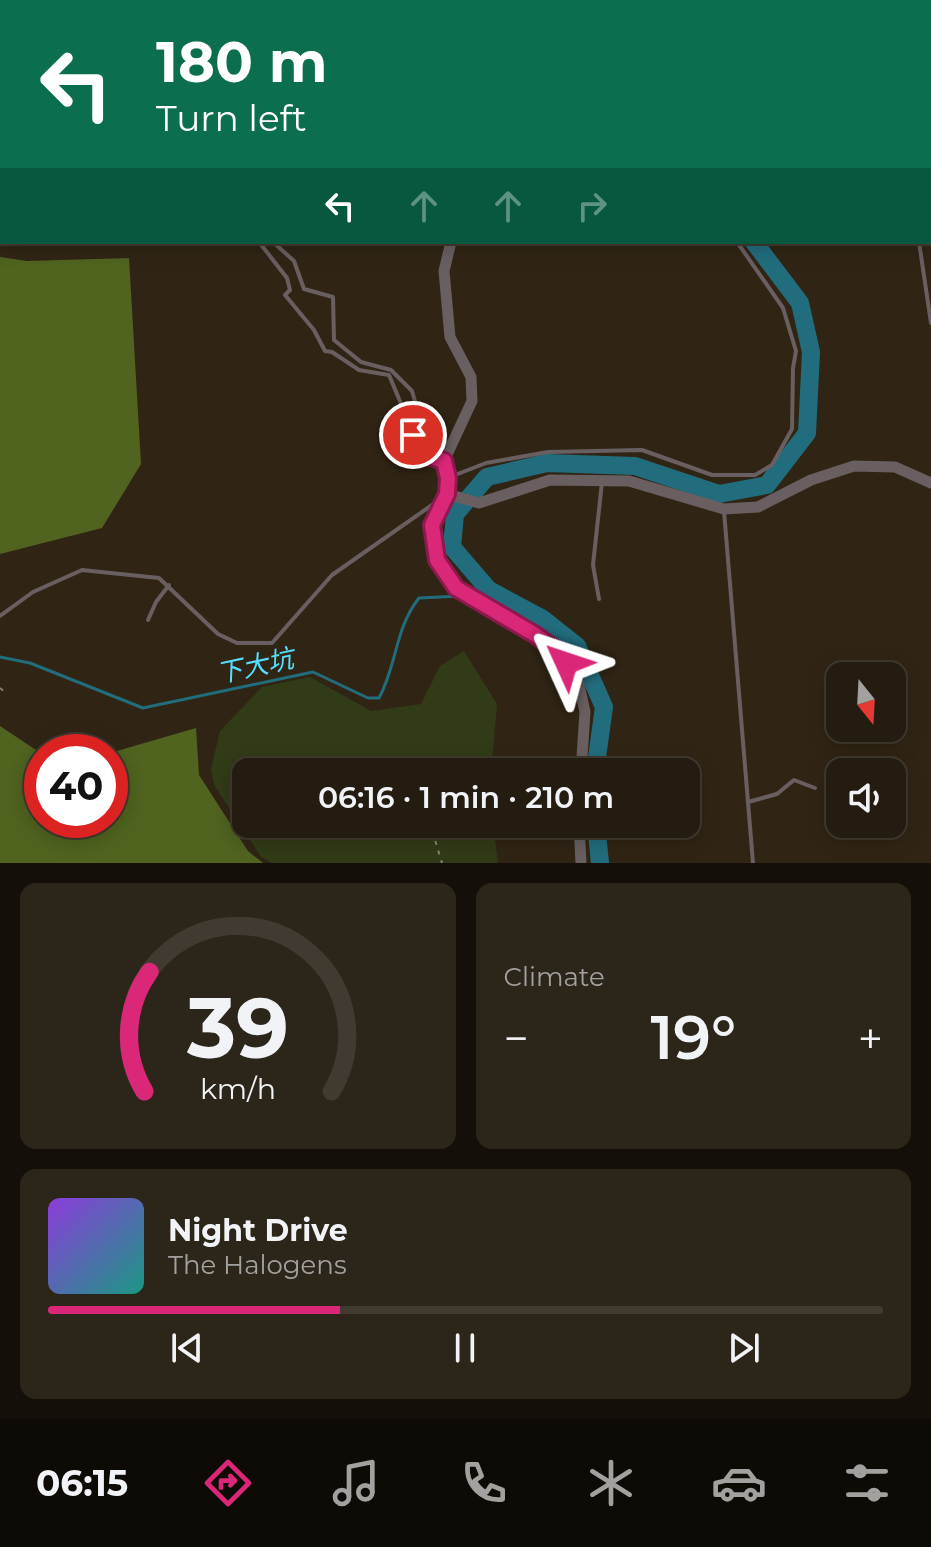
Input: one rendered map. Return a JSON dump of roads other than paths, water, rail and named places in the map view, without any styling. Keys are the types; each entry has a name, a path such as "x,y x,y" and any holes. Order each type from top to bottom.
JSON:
{"street":[{"path":"451,244 444,271 450,337 471,377 472,401 446,457 447,494 432,525 437,560 456,588 555,649 577,676 585,712 582,758"},
{"path":"447,494 479,503 550,480 629,481 724,509 758,507 811,480 854,466 895,467 931,483"},
{"path":"580,838 581,863"}],"lane":[{"path":"261,244 287,278 290,290 285,295 314,330 325,351 332,352 359,370 389,375 422,454 446,457"},
{"path":"275,244 294,261 304,289 333,297 334,340 361,362 391,370 412,391 427,442 446,457"},
{"path":"448,478 486,463 548,452 642,450 712,475 755,475 772,465 792,429 796,351 783,308 738,244"},
{"path":"919,244 931,323"},
{"path":"397,448 405,415"},
{"path":"599,599 593,565 603,481"},
{"path":"0,616 33,592 82,570 159,578 218,634 237,643 272,643 332,575 447,494"},
{"path":"724,509 753,863"},
{"path":"148,620 156,602 169,585"},
{"path":"748,802 777,794 794,780 815,788"}],"waterway":[{"path":"597,758 604,707 577,646 543,619 489,590 452,547 455,514 487,477 547,463 635,466 719,494 767,485 807,433 811,352 800,303 756,244"},
{"name":"下大坑","path":"0,657 30,663 143,708 313,672 368,698 379,698 405,622 419,598 461,596"},
{"name":"下大坑","path":"481,597 503,598"},
{"path":"597,838 600,863"}]}
